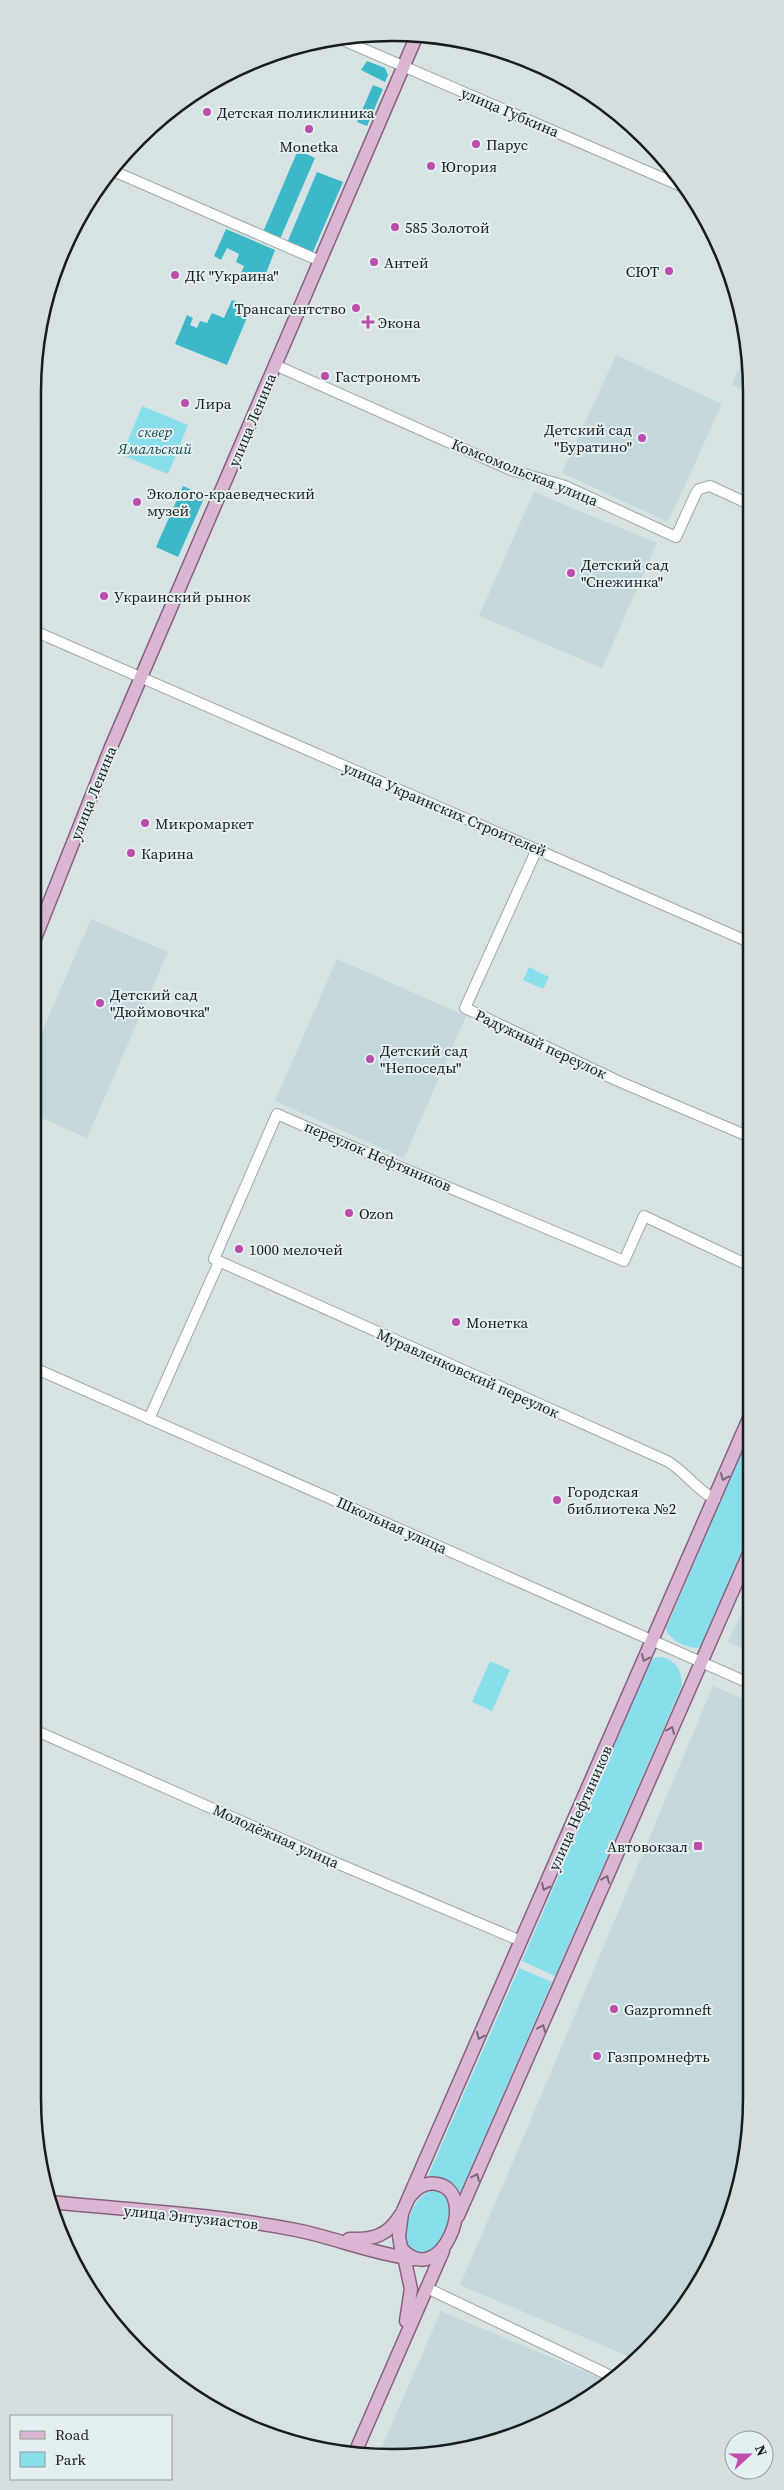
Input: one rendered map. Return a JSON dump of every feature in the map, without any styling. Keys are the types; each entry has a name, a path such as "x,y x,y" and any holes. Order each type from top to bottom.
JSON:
{"main road":[{"name":"улица Ленина","path":"41,923 93,789 414,42"},
{"name":"улица Нефтяников","path":"393,2364 406,2322 411,2289 407,2255 399,2236 402,2213 743,1433"},
{"name":"улица Нефтяников","path":"357,2447 743,1565"},
{"name":"улица Нефтяников","path":"408,2199 419,2187 430,2183 442,2185 451,2192 456,2202 456,2221"},
{"name":"улица Энтузиастов","path":"57,2203 272,2226 331,2238 380,2253 407,2255"},
{"name":"улица Энтузиастов","path":"331,2238 364,2240 377,2237 394,2224 402,2213"},
{"name":"улица Нефтяников","path":"407,2255 431,2258 447,2240"},
{"path":"380,2253 400,2270 411,2289"}],"street":[{"name":"улица Губкина","path":"351,44 674,183"},
{"path":"118,173 320,261"},
{"name":"Комсомольская улица","path":"275,365 511,470 565,486 676,536 696,493 704,486 710,486 743,501"},
{"name":"улица Украинских Строителей","path":"41,634 743,939"},
{"name":"Радужный переулок","path":"537,849 465,1008 618,1081 743,1134"},
{"name":"переулок Нефтяников","path":"149,1419 217,1261 277,1114 391,1164 436,1181 624,1261 644,1216 743,1263"},
{"name":"Муравленковский переулок","path":"217,1261 667,1461 676,1466 706,1494 715,1499"},
{"name":"Школьная улица","path":"41,1370 743,1681"},
{"name":"Молодёжная улица","path":"41,1733 309,1851 521,1941"},
{"path":"427,2288 608,2375"}],"shaded area":[{"path":"367,61 385,68 388,75 385,82 361,70"},
{"path":"373,85 383,89 367,126 357,122"},
{"path":"298,150 315,158 280,239 263,232"},
{"path":"317,172 343,182 312,254 287,243"},
{"path":"226,229 275,250 262,284 240,275 244,266 236,262 239,254 227,248 221,260 214,256"},
{"path":"232,300 251,308 227,365 175,344 187,315 193,318 190,325 197,328 200,321 207,323 212,313 224,318"},
{"name":"Детский сад \"Буратино\"","path":"616,355 722,404 668,522 562,473"},
{"path":"741,362 743,390 732,385"},
{"path":"183,486 205,496 178,557 156,547"},
{"name":"Детский сад \"Снежинка\"","path":"534,492 657,543 602,668 479,616"},
{"name":"Детский сад \"Дюймовочка\"","path":"91,919 168,952 87,1138 41,1118 41,1034"},
{"name":"Детский сад \"Непоседы\"","path":"337,959 466,1016 404,1158 275,1101"},
{"path":"743,1609 743,1649 728,1642"},
{"path":"713,1686 743,1699 743,2098 740,2144 731,2189 707,2253 684,2293 670,2312 629,2357 460,2285"},
{"path":"441,2311 602,2379 547,2413 483,2437 438,2446 381,2449"}],"green space":[{"name":"сквер Ямальский","path":"142,406 188,425 168,474 122,455"},
{"path":"529,967 549,977 543,989 523,980"},
{"path":"743,1448 743,1550 701,1645 698,1648 679,1643 670,1637 666,1629"},
{"path":"656,1657 668,1659 676,1665 679,1669 682,1686 555,1976 522,1961 651,1660"},
{"path":"490,1661 510,1670 492,1711 472,1702"},
{"path":"519,1968 552,1982 460,2193 454,2185 442,2178 427,2178"},
{"path":"433,2190 448,2198 453,2213 440,2243 424,2255 411,2250 406,2243 406,2225 420,2199 426,2193"}],"place":[{"name":"Детская поликлиника","path":"207,112"},
{"name":"Monetka","path":"309,129"},
{"name":"Парус","path":"476,144"},
{"name":"Югория","path":"431,166"},
{"name":"585 Золотой","path":"395,227"},
{"name":"Антей","path":"374,262"},
{"name":"СЮТ","path":"669,271"},
{"name":"ДК \"Украина\"","path":"175,275"},
{"name":"Трансагентство","path":"356,308"},
{"name":"Экона","path":"368,322"},
{"name":"Гастрономъ","path":"325,376"},
{"name":"Лира","path":"185,403"},
{"name":"Детский сад \"Буратино\"","path":"642,438"},
{"name":"Эколого-краеведческий музей","path":"137,502"},
{"name":"Детский сад \"Снежинка\"","path":"571,573"},
{"name":"Украинский рынок","path":"104,596"},
{"name":"Микромаркет","path":"145,823"},
{"name":"Карина","path":"131,853"},
{"name":"Детский сад \"Дюймовочка\"","path":"100,1003"},
{"name":"Детский сад \"Непоседы\"","path":"370,1059"},
{"name":"Ozon","path":"349,1213"},
{"name":"1000 мелочей","path":"239,1249"},
{"name":"Монетка","path":"456,1322"},
{"name":"Городская библиотека №2","path":"557,1500"},
{"name":"Автовокзал","path":"698,1846"},
{"name":"Gazpromneft","path":"614,2009"},
{"name":"Газпромнефть","path":"597,2056"}]}
